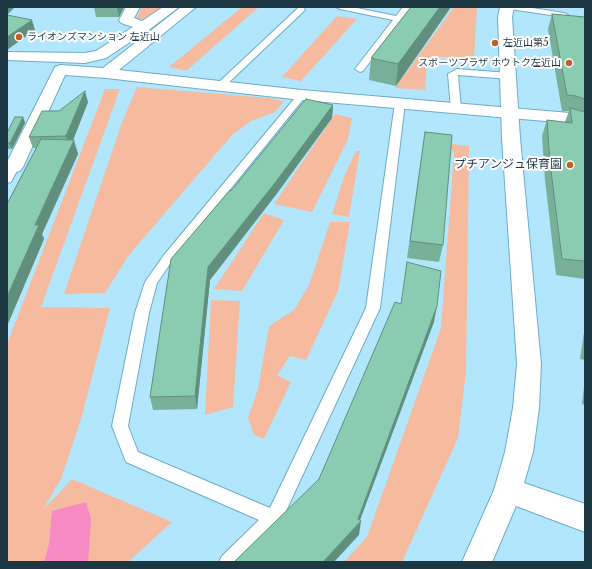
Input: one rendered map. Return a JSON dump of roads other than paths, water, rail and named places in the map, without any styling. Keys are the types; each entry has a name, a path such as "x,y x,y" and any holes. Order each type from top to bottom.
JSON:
{"street":[{"path":"133,7 126,20 145,26"},
{"path":"7,56 85,58 101,55 172,7"},
{"path":"106,73 189,7"},
{"path":"477,562 508,490 519,452 526,408 529,364 505,18 507,7"},
{"path":"9,172 60,70 106,73 302,94 570,118 585,123"},
{"path":"508,490 585,518"}],"lane":[{"path":"340,7 399,19"},
{"path":"360,69 407,7"},
{"path":"510,7 564,15"},
{"path":"220,86 301,10"},
{"path":"456,108 453,74 457,72 509,76"},
{"path":"274,518 132,457 120,426 142,313 151,282 168,258 302,94"},
{"path":"228,562 274,518 373,308 400,103"}],"place":[{"name":"ライオンズマンション 左近山","path":"19,37"},
{"name":"左近山第5","path":"495,43"},
{"name":"スポーツプラザ ホウトク左近山","path":"569,63"},
{"name":"プチアンジュ保育園","path":"570,165"}]}
